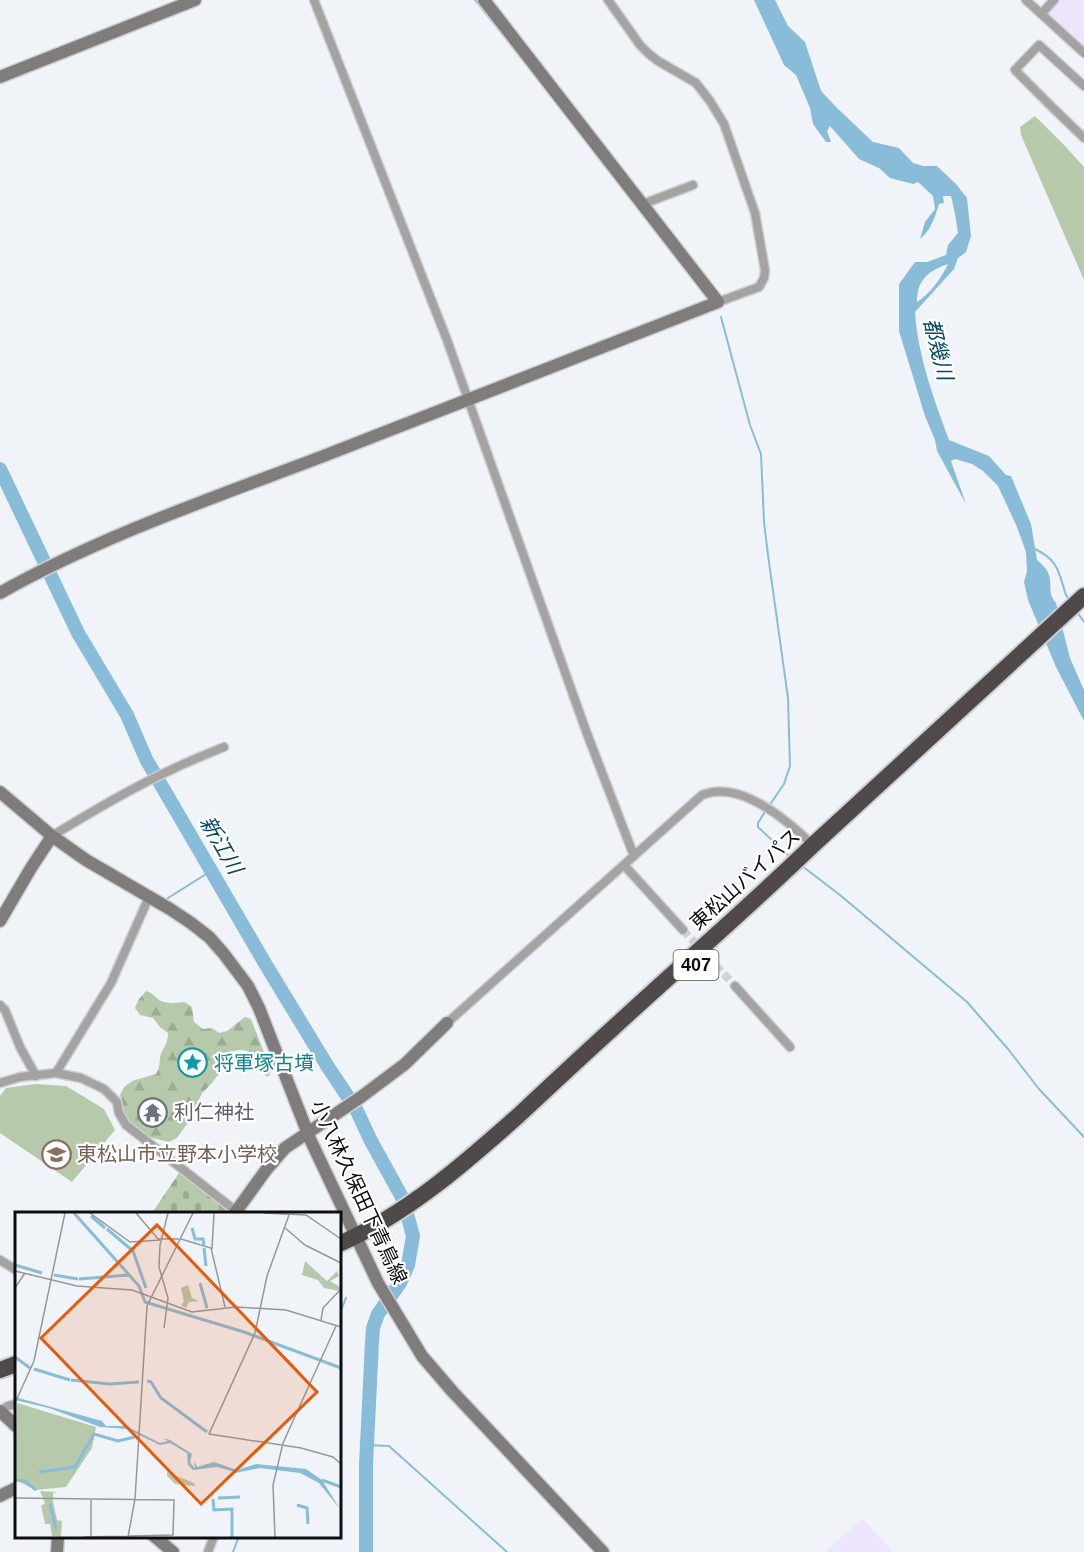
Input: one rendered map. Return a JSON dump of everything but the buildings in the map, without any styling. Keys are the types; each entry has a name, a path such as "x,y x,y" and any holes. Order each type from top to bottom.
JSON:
{"highway":[{"name":"東松山バイパス","path":"340,1254 358,1240 465,1177 966,711 1084,596"},
{"name":"東松山バイパス","path":"419,1203 435,1186 492,1139 774,883 813,845 1084,609"},
{"name":"東松山バイパス","path":"340,1244 358,1240"},
{"path":"0,1358 15,1353"},
{"path":"0,1370 15,1364"}],"street":[{"path":"0,77 195,0"},
{"path":"314,0 447,340 586,731 634,856"},
{"path":"484,0 718,302"},
{"path":"0,593 105,542 171,515 759,287 765,270 755,213 724,124 696,82 649,54 608,0"},
{"path":"1026,0 1084,53"},
{"path":"1041,14 1054,0"},
{"path":"1084,86 1039,45 1015,70 1084,138"},
{"path":"642,204 693,185"},
{"path":"0,921 52,836 140,785 224,747"},
{"path":"0,1083 20,1077 56,1073 81,1078 104,1089 117,1102 119,1113 126,1125 236,1212 285,1148 361,1097 405,1064 447,1023 702,795 711,791 733,792 757,802 793,826 813,845"},
{"name":"小八林久保田下青鳥線","path":"0,792 52,836 86,860 170,909 208,938 224,954 248,986 264,1019 307,1132 395,1314 433,1370 603,1552"},
{"path":"624,865 683,930"},
{"path":"56,1073 111,982 149,897"},
{"path":"735,986 790,1047"},
{"path":"0,1005 5,1010 20,1047 36,1076"},
{"path":"0,1260 15,1269"},
{"path":"15,1404 0,1411 15,1425"},
{"path":"0,1496 15,1488"},
{"path":"57,1552 58,1537"},
{"path":"155,1537 173,1552"},
{"path":"208,1552 214,1537"}],"shaded area":[{"path":"1060,0 1084,0 1084,46 1049,13"},
{"path":"862,1518 893,1552 825,1552"}],"green space":[{"path":"1035,116 1084,167 1084,280 1021,135 1020,127"},
{"path":"146,991 162,1001 185,1002 192,1007 194,1022 203,1029 212,1028 219,1033 227,1031 245,1017 251,1019 271,1070 269,1076 266,1076 262,1072 257,1056 249,1052 238,1050 226,1054 220,1072 202,1093 191,1118 177,1138 169,1142 144,1136 127,1124 120,1095 124,1087 132,1081 156,1074 167,1041 168,1033 153,1018 140,1015 135,1008"},
{"path":"36,1084 66,1086 104,1109 115,1130 72,1182 0,1133 0,1096 6,1088"},
{"path":"179,1173 228,1211 228,1212 153,1212"}],"water":[{"path":"754,0 775,0 788,26 805,42 821,91 873,142 899,148 913,163 937,166 967,198 971,236 966,252 958,258 954,269 915,312 919,345 949,440 989,456 1006,475 1011,476 1031,524 1037,560 1048,572 1052,598 1056,603 1070,658 1084,690 1084,721 1056,667 1028,600 1024,582 1027,571 1026,552 998,486 972,464 955,459 951,461 966,504 937,451 899,331 899,284 915,262 927,262 946,255 948,245 958,233 951,196 943,196 944,203 939,204 930,227 920,239 925,222 935,209 933,196 918,182 913,184 890,178 879,168 859,159 830,126 827,131 831,142 826,142 813,124 810,108 796,75 784,65","holes":["948,264 931,290 917,302 919,288 925,277"]}],"waterway":[{"path":"475,0 522,59"},
{"path":"721,317 750,425 761,454 764,522 788,698 790,766 784,784 769,806"},
{"name":"新江川","path":"0,469 78,633 127,715 146,759 266,965 356,1109 403,1199 413,1236 408,1265 400,1283 378,1314 373,1328 366,1465 366,1552"},
{"path":"1033,548 1042,552 1053,562 1069,600"},
{"path":"1077,612 1084,622"},
{"path":"766,810 758,827 790,857"},
{"path":"802,866 967,1002 1039,1089 1084,1137"},
{"path":"168,898 211,871"},
{"path":"340,1313 346,1298"},
{"path":"367,1445 389,1446 507,1552"},
{"path":"233,1552 239,1537"}],"tunnel":[{"path":"683,930 735,986"}],"place":[{"name":"将軍塚古墳","path":"193,1063"},
{"name":"利仁神社","path":"153,1112"},
{"name":"東松山市立野本小学校","path":"56,1154"}],"water label":[{"name":"都幾川","path":"938,349"}]}
